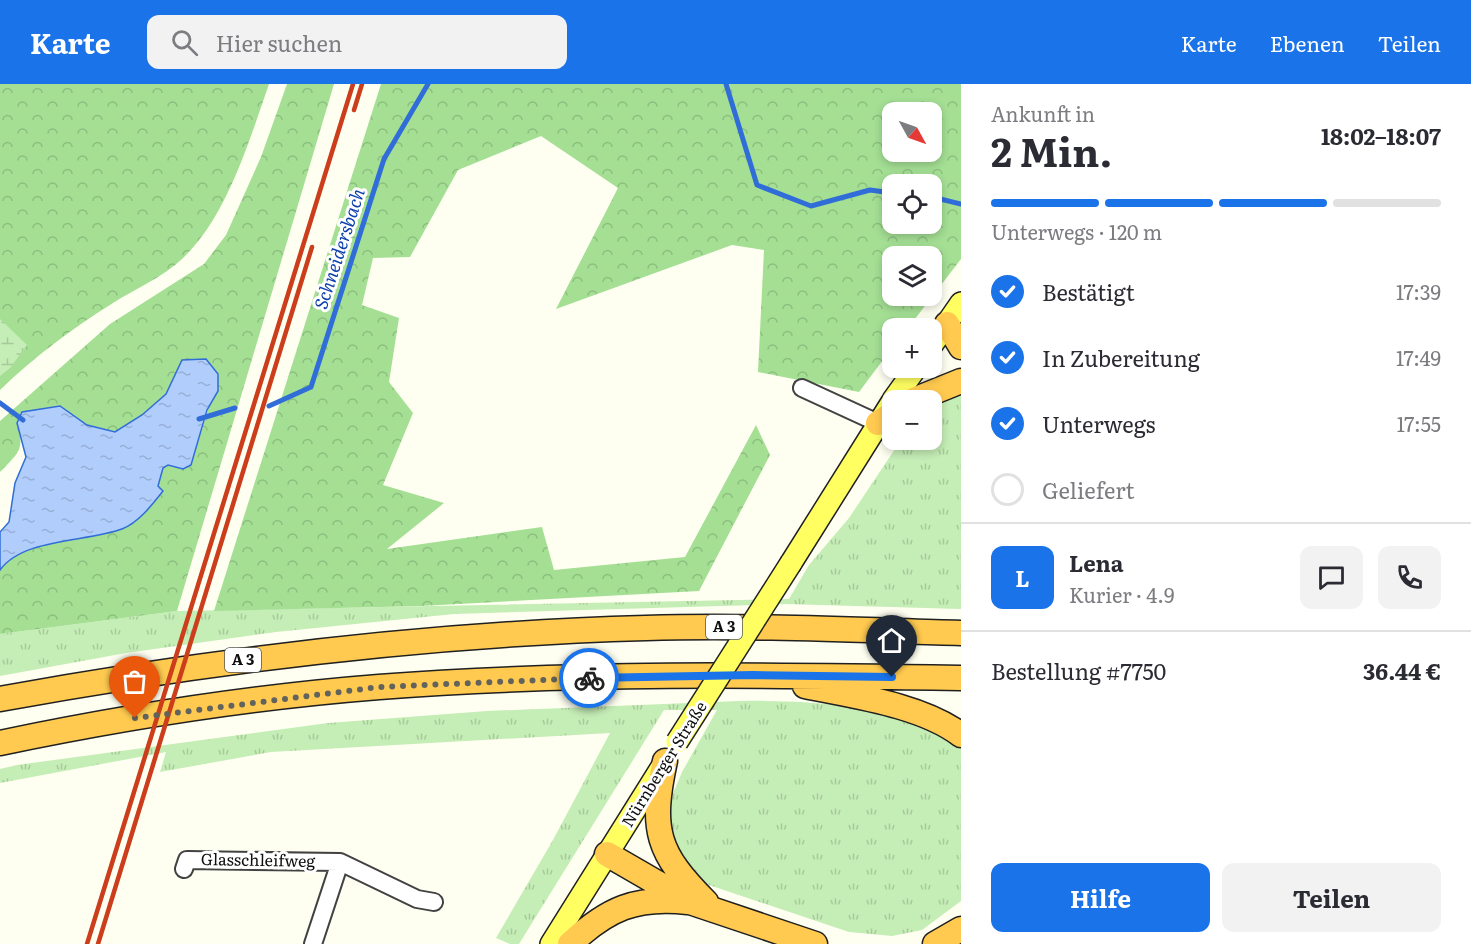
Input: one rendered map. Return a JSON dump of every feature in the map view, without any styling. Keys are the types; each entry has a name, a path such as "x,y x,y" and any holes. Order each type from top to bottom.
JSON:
{"highway":[{"path":"954,325 961,346"},
{"path":"939,390 961,381"},
{"name":"A 3","path":"0,699 126,676 250,659 382,644 488,636 645,628 770,627 961,633"},
{"path":"753,675 868,700 919,714 940,722 961,735"},
{"path":"0,743 135,718 379,687 574,678 753,675 961,678"},
{"path":"671,752 658,799 658,832 668,858 676,870 716,912"},
{"path":"607,854 690,902 815,944"},
{"path":"570,944 598,919 615,909 644,902 667,900 690,902"},
{"path":"936,944 961,929"}],"main road":[{"path":"942,336 954,325 961,303"},
{"name":"Nürnberger Straße","path":"551,944 882,423"}],"street":[{"path":"802,388 882,417"},
{"name":"Glasschleifweg","path":"184,869 187,860 340,862 417,899 434,902"},
{"name":"Glasschleifweg","path":"313,944 340,862"}],"green space":[{"path":"0,84 269,84 235,177 212,222 198,242 182,259 158,277 113,303 69,333 26,366 0,390"},
{"path":"287,84 334,84 177,611 0,634 0,570 10,559 39,546 107,533 121,529 132,522 163,491 158,486 163,468 168,465 183,469 191,465 212,397 183,360 166,394 142,415 115,432 87,425 60,406 17,423 20,439 19,450 0,472 0,421 110,324 204,264 226,235 261,157"},
{"path":"381,84 961,84 961,259 942,284 942,246 882,246 882,306 925,306 916,318 882,318 882,361 859,392 758,372 764,250 732,245 556,309 618,188 541,136 458,170 410,257 373,258 362,305 399,318 389,382 413,413 383,485 444,503 387,549 542,527 554,570 685,557 756,425 770,455 699,591 421,606 214,611"},
{"path":"0,319 27,345 10,368 0,376"},
{"path":"961,392 961,609 785,604 454,614 276,632 126,653 0,676 0,634 177,611 789,599 809,565 849,518 894,450 942,450 942,403"},
{"path":"739,701 824,704 882,713 935,733 959,747 961,749 961,901 922,930 892,936 849,932 709,885 689,869 677,853 669,819 672,796 682,772 717,710 664,710 519,944 510,944 496,938 553,840 610,733 271,752 160,772 166,752 0,783 0,769 17,765 328,723 487,711"}],"water":[{"path":"206,359 218,374 218,391 207,410 191,465 183,469 168,465 163,468 158,486 163,491 134,523 108,533 39,546 10,560 0,570 0,532 9,522 15,483 26,457 17,423 22,412 60,406 87,425 115,432 142,415 166,394 182,360"}],"waterway":[{"name":"Schneidersbach","path":"269,406 311,387 384,159 428,84"},
{"name":"Schneidersbach","path":"726,84 757,185 811,206 870,190 882,192"},
{"name":"Schneidersbach","path":"942,199 961,204"},
{"name":"Schneidersbach","path":"0,403 23,420"},
{"name":"Schneidersbach","path":"199,419 235,408"}],"railway":[{"path":"87,944 353,84"},
{"path":"354,110 362,84"},
{"path":"98,944 312,247"}],"way so far":[{"path":"135,718 379,687 589,678"}],"route":[{"path":"589,678 753,675 892,677"}]}
